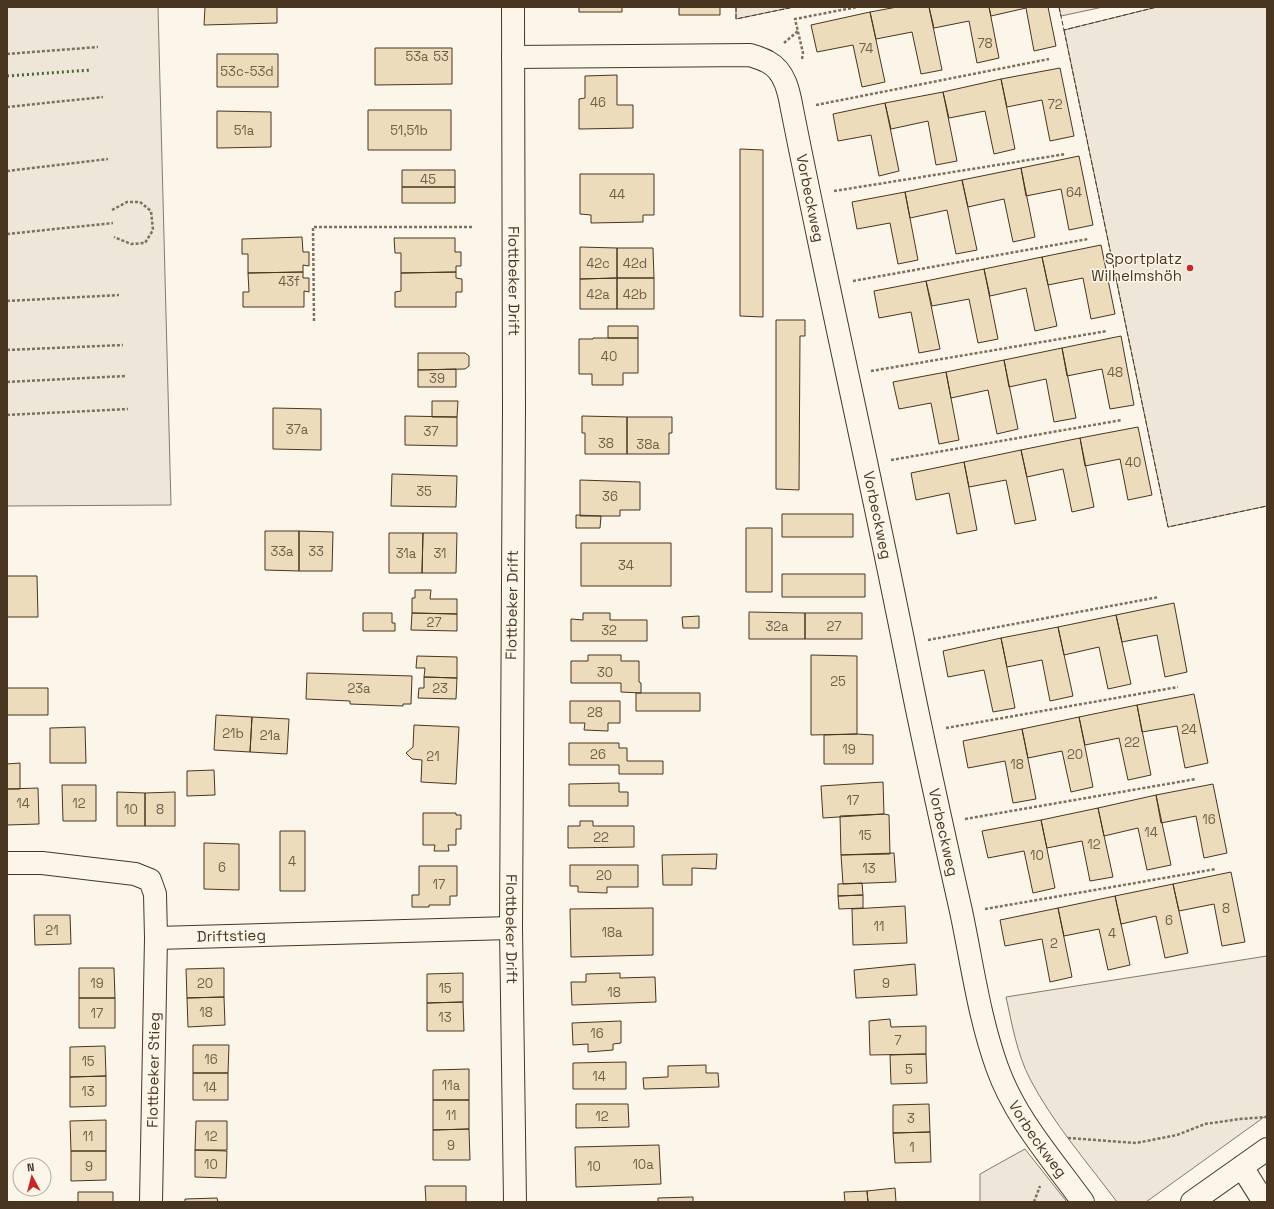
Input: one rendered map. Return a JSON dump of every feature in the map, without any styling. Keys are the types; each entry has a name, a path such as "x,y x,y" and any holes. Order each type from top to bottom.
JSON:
{"street":[{"name":"Flottbeker Drift","path":"513,7 514,408 511,928 515,1202"},
{"name":"Vorbeckweg","path":"513,57 750,55 769,62 781,73 788,90 984,1024 998,1070 1021,1117 1083,1202"},
{"path":"7,863 42,863 135,874 150,880 155,894 156,938"},
{"name":"Driftstieg","path":"156,938 511,928"},
{"name":"Flottbeker Stieg","path":"151,1202 156,938"},
{"path":"1192,1202 1267,1149"},
{"path":"1242,1168 1264,1202"}],"path":[{"path":"801,66 803,53 795,19 857,7"},
{"path":"782,45 798,32"},
{"path":"7,54 98,47"},
{"path":"792,109 1049,59"},
{"path":"7,107 103,97"},
{"path":"810,195 1066,154"},
{"path":"7,171 108,159"},
{"path":"112,210 127,202 140,202 151,211 153,230 145,243 131,244 114,237"},
{"path":"7,234 113,223"},
{"path":"314,321 313,227 474,226"},
{"path":"828,286 1088,239"},
{"path":"7,301 119,295"},
{"path":"847,375 1107,331"},
{"path":"7,350 123,345"},
{"path":"7,382 126,376"},
{"path":"7,415 128,409"},
{"path":"867,465 1122,420"},
{"path":"904,644 1159,598"},
{"path":"922,732 1178,687"},
{"path":"941,824 1196,778"},
{"path":"961,914 1216,869"},
{"path":"1064,1138 1136,1143 1177,1135 1205,1124 1267,1117"}],"shaded area":[{"path":"7,7 158,7 171,505 7,506"},
{"path":"736,7 794,7 736,19"},
{"path":"1059,7 1103,7 1061,16"},
{"name":"Sportplatz Wilhelmshöh","path":"1157,7 1267,7 1267,506 1168,527 1064,30"},
{"path":"1267,956 1267,1115 1146,1202 1117,1202 1060,1127 1030,1079 1018,1049 1006,997"},
{"path":"1025,1149 1067,1202 980,1202 980,1174"}],"building":[{"path":"205,7 277,7 277,23 204,25"},
{"path":"579,7 622,7 622,12 579,12"},
{"path":"679,7 720,7 720,15 679,15"},
{"path":"897,7 929,7 942,70 921,74 912,32 876,39 870,12"},
{"path":"929,7 989,7 999,58 977,63 969,21 934,28"},
{"path":"989,7 1048,7 1056,46 1034,51 1026,8 991,16"},
{"path":"870,12 885,82 862,87 853,45 817,52 811,25"},
{"path":"375,48 452,48 452,84 375,85"},
{"path":"217,54 278,54 278,87 217,87"},
{"path":"1060,68 1074,136 1050,141 1042,100 1007,107 1001,79"},
{"path":"617,75 617,105 633,105 633,128 579,129 579,99 585,98 585,76"},
{"path":"1001,79 1015,149 994,154 985,111 949,118 943,92"},
{"path":"943,92 957,161 936,165 928,121 891,129 885,103"},
{"path":"885,103 899,171 879,176 871,135 838,141 833,114"},
{"path":"368,110 451,110 451,150 368,150"},
{"path":"217,111 271,112 271,147 217,148"},
{"path":"740,149 763,150 763,317 740,316"},
{"path":"1079,156 1093,225 1069,230 1061,189 1026,196 1021,168"},
{"path":"1021,168 1035,237 1013,242 1004,199 968,207 962,180"},
{"path":"402,170 455,170 455,187 402,187"},
{"path":"580,174 654,174 654,215 643,215 643,222 591,223 591,215 580,214"},
{"path":"962,180 977,250 956,254 947,210 910,218 905,192"},
{"path":"402,187 455,187 455,203 402,203"},
{"path":"905,192 918,260 898,264 890,223 857,229 852,202"},
{"path":"302,237 303,252 309,252 309,266 303,265 303,272 248,273 248,254 242,254 242,239"},
{"path":"394,238 455,238 455,252 461,252 461,266 456,266 456,272 401,273 401,253 395,253"},
{"path":"1101,245 1115,314 1091,319 1083,278 1048,285 1042,257"},
{"path":"580,247 617,248 617,278 580,279"},
{"path":"617,248 653,248 654,278 617,278"},
{"path":"1042,257 1057,326 1035,331 1026,288 990,296 984,269"},
{"path":"984,269 998,339 978,343 969,299 932,306 926,281"},
{"path":"303,272 303,278 309,278 309,292 304,291 304,307 243,307 243,292 249,292 248,273"},
{"path":"456,272 456,278 462,279 462,292 456,292 456,307 395,307 395,292 401,291 401,273"},
{"path":"617,278 617,309 580,309 580,279"},
{"path":"617,278 654,278 654,309 617,309"},
{"path":"926,281 940,349 919,353 911,312 879,318 874,291"},
{"path":"776,320 805,320 805,336 800,336 799,490 776,489"},
{"path":"608,326 638,326 638,338 608,338"},
{"path":"1121,336 1134,405 1110,409 1102,369 1067,376 1062,348"},
{"path":"638,338 638,373 623,373 623,385 592,385 592,374 579,374 579,339"},
{"path":"1062,348 1076,418 1054,422 1046,379 1009,387 1004,360"},
{"path":"418,353 465,353 469,356 469,366 465,369 418,370"},
{"path":"1004,360 1018,429 997,434 988,390 951,398 946,372"},
{"path":"456,369 456,387 418,387 418,370"},
{"path":"946,372 959,440 939,444 931,403 899,409 893,382"},
{"path":"432,401 458,401 457,417 432,417"},
{"path":"273,408 321,409 321,450 273,449"},
{"path":"405,416 457,417 457,446 405,445"},
{"path":"582,416 627,417 627,454 585,454 585,433 582,433"},
{"path":"627,417 672,417 672,433 669,433 669,454 627,454"},
{"path":"1138,427 1152,495 1128,500 1120,459 1085,466 1080,438"},
{"path":"1080,438 1094,507 1072,512 1063,469 1027,477 1021,450"},
{"path":"1021,450 1036,520 1015,524 1006,480 969,487 964,462"},
{"path":"964,462 977,530 957,534 949,493 916,500 911,473"},
{"path":"392,474 457,476 456,507 391,506"},
{"path":"580,480 640,482 640,510 620,510 620,516 580,516"},
{"path":"782,514 853,514 853,537 782,537"},
{"path":"576,515 601,516 600,528 576,528"},
{"path":"746,528 772,528 772,592 746,592"},
{"path":"265,531 299,531 299,571 265,570"},
{"path":"299,531 333,532 332,571 299,571"},
{"path":"389,533 423,533 422,573 389,573"},
{"path":"423,533 457,533 456,573 422,573"},
{"path":"581,543 671,543 671,586 581,586"},
{"path":"782,574 865,574 865,597 782,597"},
{"path":"7,576 37,576 38,617 7,617"},
{"path":"415,590 431,590 430,599 457,599 457,614 412,613 412,598 415,598"},
{"path":"1174,603 1187,672 1165,677 1157,635 1122,642 1116,615"},
{"path":"749,612 805,613 805,639 749,639"},
{"path":"363,613 392,613 392,623 395,623 395,631 363,631"},
{"path":"412,613 457,614 457,631 411,630"},
{"path":"583,613 610,613 610,620 647,620 647,641 571,641 571,619 583,620"},
{"path":"805,613 862,613 862,639 805,639"},
{"path":"1116,615 1131,684 1108,689 1099,647 1064,655 1058,627"},
{"path":"699,616 699,628 683,628 682,617"},
{"path":"1058,627 1073,696 1050,701 1042,660 1007,667 1001,638"},
{"path":"1001,638 1015,708 993,712 984,670 948,677 943,651"},
{"path":"588,655 621,655 621,661 639,661 639,682 641,683 641,693 621,692 621,683 571,683 571,661 588,661"},
{"path":"811,655 857,656 857,734 811,735"},
{"path":"417,656 457,657 457,678 424,677 425,668 416,668"},
{"path":"307,673 412,676 411,704 403,704 403,706 350,704 350,701 306,699"},
{"path":"424,677 457,678 456,699 418,698 419,688 424,688"},
{"path":"7,688 48,688 48,715 7,715"},
{"path":"636,693 700,693 700,711 636,711"},
{"path":"1194,694 1208,763 1185,768 1177,726 1142,732 1137,705"},
{"path":"570,701 620,701 620,723 608,723 608,731 584,730 585,723 570,723"},
{"path":"1137,705 1151,775 1128,780 1119,738 1085,745 1079,717"},
{"path":"216,715 252,717 250,752 214,750"},
{"path":"252,717 289,719 287,754 250,752"},
{"path":"1079,717 1093,787 1071,792 1062,751 1028,758 1022,729"},
{"path":"414,725 459,727 456,784 421,782 422,760 412,759 406,753 413,747"},
{"path":"85,727 86,763 50,763 50,728"},
{"path":"1022,729 1036,799 1013,803 1005,761 968,768 963,741"},
{"path":"824,735 873,735 873,764 824,764"},
{"path":"569,743 619,743 619,748 627,748 627,761 663,761 663,774 619,774 619,765 569,765"},
{"path":"20,763 20,789 7,789 7,764"},
{"path":"214,770 215,795 187,796 187,771"},
{"path":"883,782 884,814 823,818 821,786"},
{"path":"619,783 619,792 628,792 628,806 569,806 569,784"},
{"path":"1213,784 1227,853 1204,858 1196,816 1161,823 1156,795"},
{"path":"62,785 96,785 96,821 63,821"},
{"path":"38,788 39,824 7,825 7,789"},
{"path":"117,792 145,793 145,826 117,826"},
{"path":"175,792 175,826 145,826 145,793"},
{"path":"1156,795 1171,865 1147,870 1138,828 1104,836 1098,808"},
{"path":"1098,808 1113,877 1090,881 1082,841 1047,848 1041,820"},
{"path":"423,813 456,813 456,815 461,815 461,829 456,829 456,845 448,845 449,851 434,851 435,845 423,845"},
{"path":"889,815 890,854 841,855 840,816"},
{"path":"1041,820 1055,888 1033,893 1024,851 988,858 982,831"},
{"path":"580,821 593,821 593,826 634,826 634,847 568,848 568,826 580,826"},
{"path":"280,831 305,831 305,891 280,891"},
{"path":"204,843 239,844 239,890 204,889"},
{"path":"894,853 896,882 843,884 841,855"},
{"path":"717,854 716,869 692,868 692,885 663,885 662,855"},
{"path":"570,865 638,865 638,887 607,887 607,893 578,892 578,886 570,886"},
{"path":"419,866 457,866 457,896 450,896 450,905 412,907 412,895 419,895"},
{"path":"1231,872 1245,942 1222,946 1214,904 1179,911 1173,884"},
{"path":"862,883 863,895 838,896 838,884"},
{"path":"1173,884 1188,953 1165,958 1156,916 1121,924 1115,896"},
{"path":"863,895 863,908 839,909 838,896"},
{"path":"1115,896 1130,965 1108,970 1099,929 1064,936 1058,908"},
{"path":"905,906 907,943 853,945 852,909"},
{"path":"653,908 653,955 571,957 570,909"},
{"path":"1058,908 1072,977 1050,982 1042,939 1005,946 1000,920"},
{"path":"34,915 70,915 71,944 35,945"},
{"path":"915,964 917,995 856,998 854,970"},
{"path":"79,968 114,968 115,998 79,998"},
{"path":"224,968 224,997 187,998 186,969"},
{"path":"463,973 463,1002 427,1003 427,974"},
{"path":"620,973 620,978 655,977 656,1002 572,1005 571,982 586,982 586,974"},
{"path":"224,997 225,1025 188,1027 187,998"},
{"path":"79,998 115,998 115,1028 79,1028"},
{"path":"463,1002 464,1031 427,1031 427,1003"},
{"path":"890,1019 891,1027 926,1026 926,1054 870,1055 869,1021"},
{"path":"621,1021 621,1043 613,1044 613,1050 588,1052 588,1044 573,1045 572,1023"},
{"path":"193,1045 229,1045 228,1073 193,1073"},
{"path":"105,1046 106,1076 70,1077 70,1047"},
{"path":"926,1054 927,1083 891,1084 890,1055"},
{"path":"626,1062 626,1089 573,1089 573,1063"},
{"path":"706,1065 706,1073 718,1073 719,1087 644,1089 643,1078 668,1077 668,1066"},
{"path":"469,1069 469,1100 433,1100 433,1070"},
{"path":"193,1073 228,1073 228,1100 193,1100"},
{"path":"106,1076 106,1106 70,1107 70,1077"},
{"path":"433,1100 469,1100 469,1129 433,1130"},
{"path":"576,1104 628,1104 629,1127 576,1128"},
{"path":"929,1104 930,1132 893,1133 893,1105"},
{"path":"106,1120 106,1151 71,1151 70,1121"},
{"path":"196,1121 227,1121 227,1150 195,1150"},
{"path":"469,1129 470,1160 433,1160 433,1130"},
{"path":"930,1132 931,1162 895,1163 893,1133"},
{"path":"659,1145 661,1184 576,1187 575,1147"},
{"path":"195,1150 227,1151 226,1178 195,1177"},
{"path":"71,1151 106,1151 106,1180 71,1181"},
{"path":"425,1186 466,1186 466,1202 426,1202"},
{"path":"895,1188 896,1202 868,1202 867,1191"},
{"path":"867,1191 868,1202 845,1202 844,1192"},
{"path":"78,1192 113,1192 113,1202 78,1202"},
{"path":"693,1197 693,1202 658,1202 658,1198"},
{"path":"217,1198 218,1202 185,1202 185,1199"}],"hedge":[{"path":"7,76 91,70"}],"fence":[{"path":"736,7 736,19 794,7"},
{"path":"1059,7 1064,30 1157,7"},
{"path":"1064,30 1168,527 1267,506"}],"place":[{"name":"Sportplatz Wilhelmshöh","path":"1190,268"}]}
